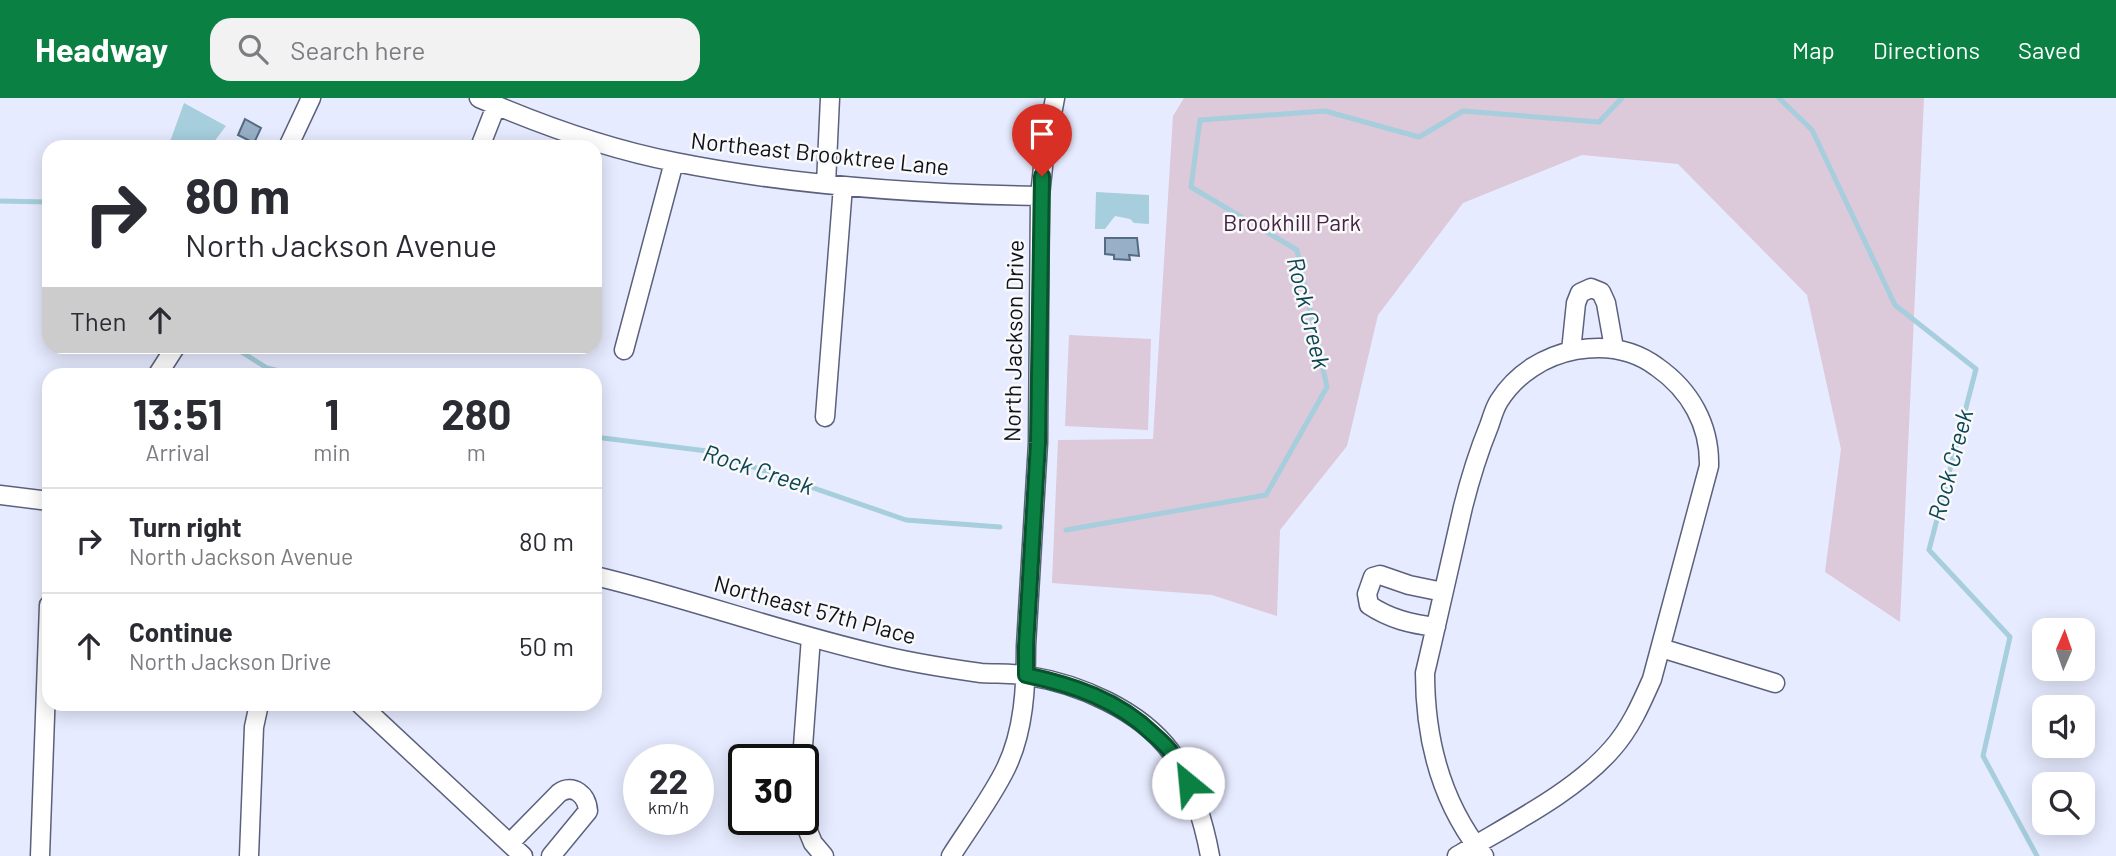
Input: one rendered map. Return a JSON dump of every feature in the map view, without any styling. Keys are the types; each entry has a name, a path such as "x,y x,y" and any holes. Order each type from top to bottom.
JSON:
{"street":[{"path":"291,140 311,98"},
{"name":"Northeast Brooktree Lane","path":"478,98 594,140"},
{"path":"825,417 834,185 830,98"},
{"name":"North Jackson Drive","path":"951,856 1006,768 1022,710 1038,443 1041,196 1044,157 1055,98"},
{"path":"483,140 496,106"},
{"name":"Northeast Brooktree Lane","path":"602,143 674,162 834,185 1041,196"},
{"path":"624,350 674,162"},
{"path":"1571,351 1576,303 1580,293 1591,288 1601,292 1606,303 1614,348"},
{"path":"1457,856 1479,850 1571,787 1605,757 1639,711 1652,679 1709,466 1706,435 1694,405 1666,373 1630,352 1614,348 1571,351 1549,358 1520,376 1497,403 1474,465 1425,673 1425,702 1428,730 1443,786 1479,850"},
{"path":"0,495 42,500"},
{"path":"1436,627 1411,624 1385,615 1369,605 1367,594 1373,578 1380,575 1443,592"},
{"name":"Northeast 57th Place","path":"602,578 811,637 915,662 981,673 1026,675 1056,681 1099,696 1147,728 1171,752 1188,783 1202,822 1210,856"},
{"path":"803,744 811,637"},
{"path":"1661,648 1775,682"},
{"path":"40,856 45,711"},
{"path":"249,856 254,727 257,711"},
{"path":"368,711 523,856"},
{"path":"510,843 559,793 568,788 573,789 583,796 588,811 551,856"},
{"path":"810,835 824,856"}],"green space":[{"name":"Brookhill Park","path":"1184,98 1924,98 1900,622 1825,572 1841,449 1807,295 1678,164 1582,155 1463,203 1378,315 1347,446 1280,530 1277,616 1212,595 1052,583 1058,440 1153,439 1173,116"},
{"path":"1069,335 1151,339 1148,430 1065,426"}],"water":[{"path":"184,103 226,126 215,140 171,140"},
{"path":"1096,192 1149,195 1149,224 1134,223 1130,219 1115,216 1105,229 1095,229"}],"building":[{"path":"245,119 261,128 255,140 238,135"},
{"path":"1105,238 1137,238 1139,256 1129,255 1130,260 1114,259 1114,255 1105,254"}],"waterway":[{"name":"Rock Creek","path":"1066,530 1266,495 1327,387 1297,250 1191,187 1200,120 1325,111 1419,137 1463,111 1599,122 1622,98"},
{"name":"Rock Creek","path":"1779,98 1812,130 1895,305 1976,369 1929,550 2010,637 1983,756 2037,856"},
{"name":"Rock Creek","path":"0,201 42,202"},
{"name":"Rock Creek","path":"245,354 267,368"},
{"name":"Rock Creek","path":"602,438 707,451 906,520 1000,527"}],"route":[{"path":"1042,176 1038,443 1026,675 1078,688 1099,696 1129,714 1171,752 1188,783"}]}
